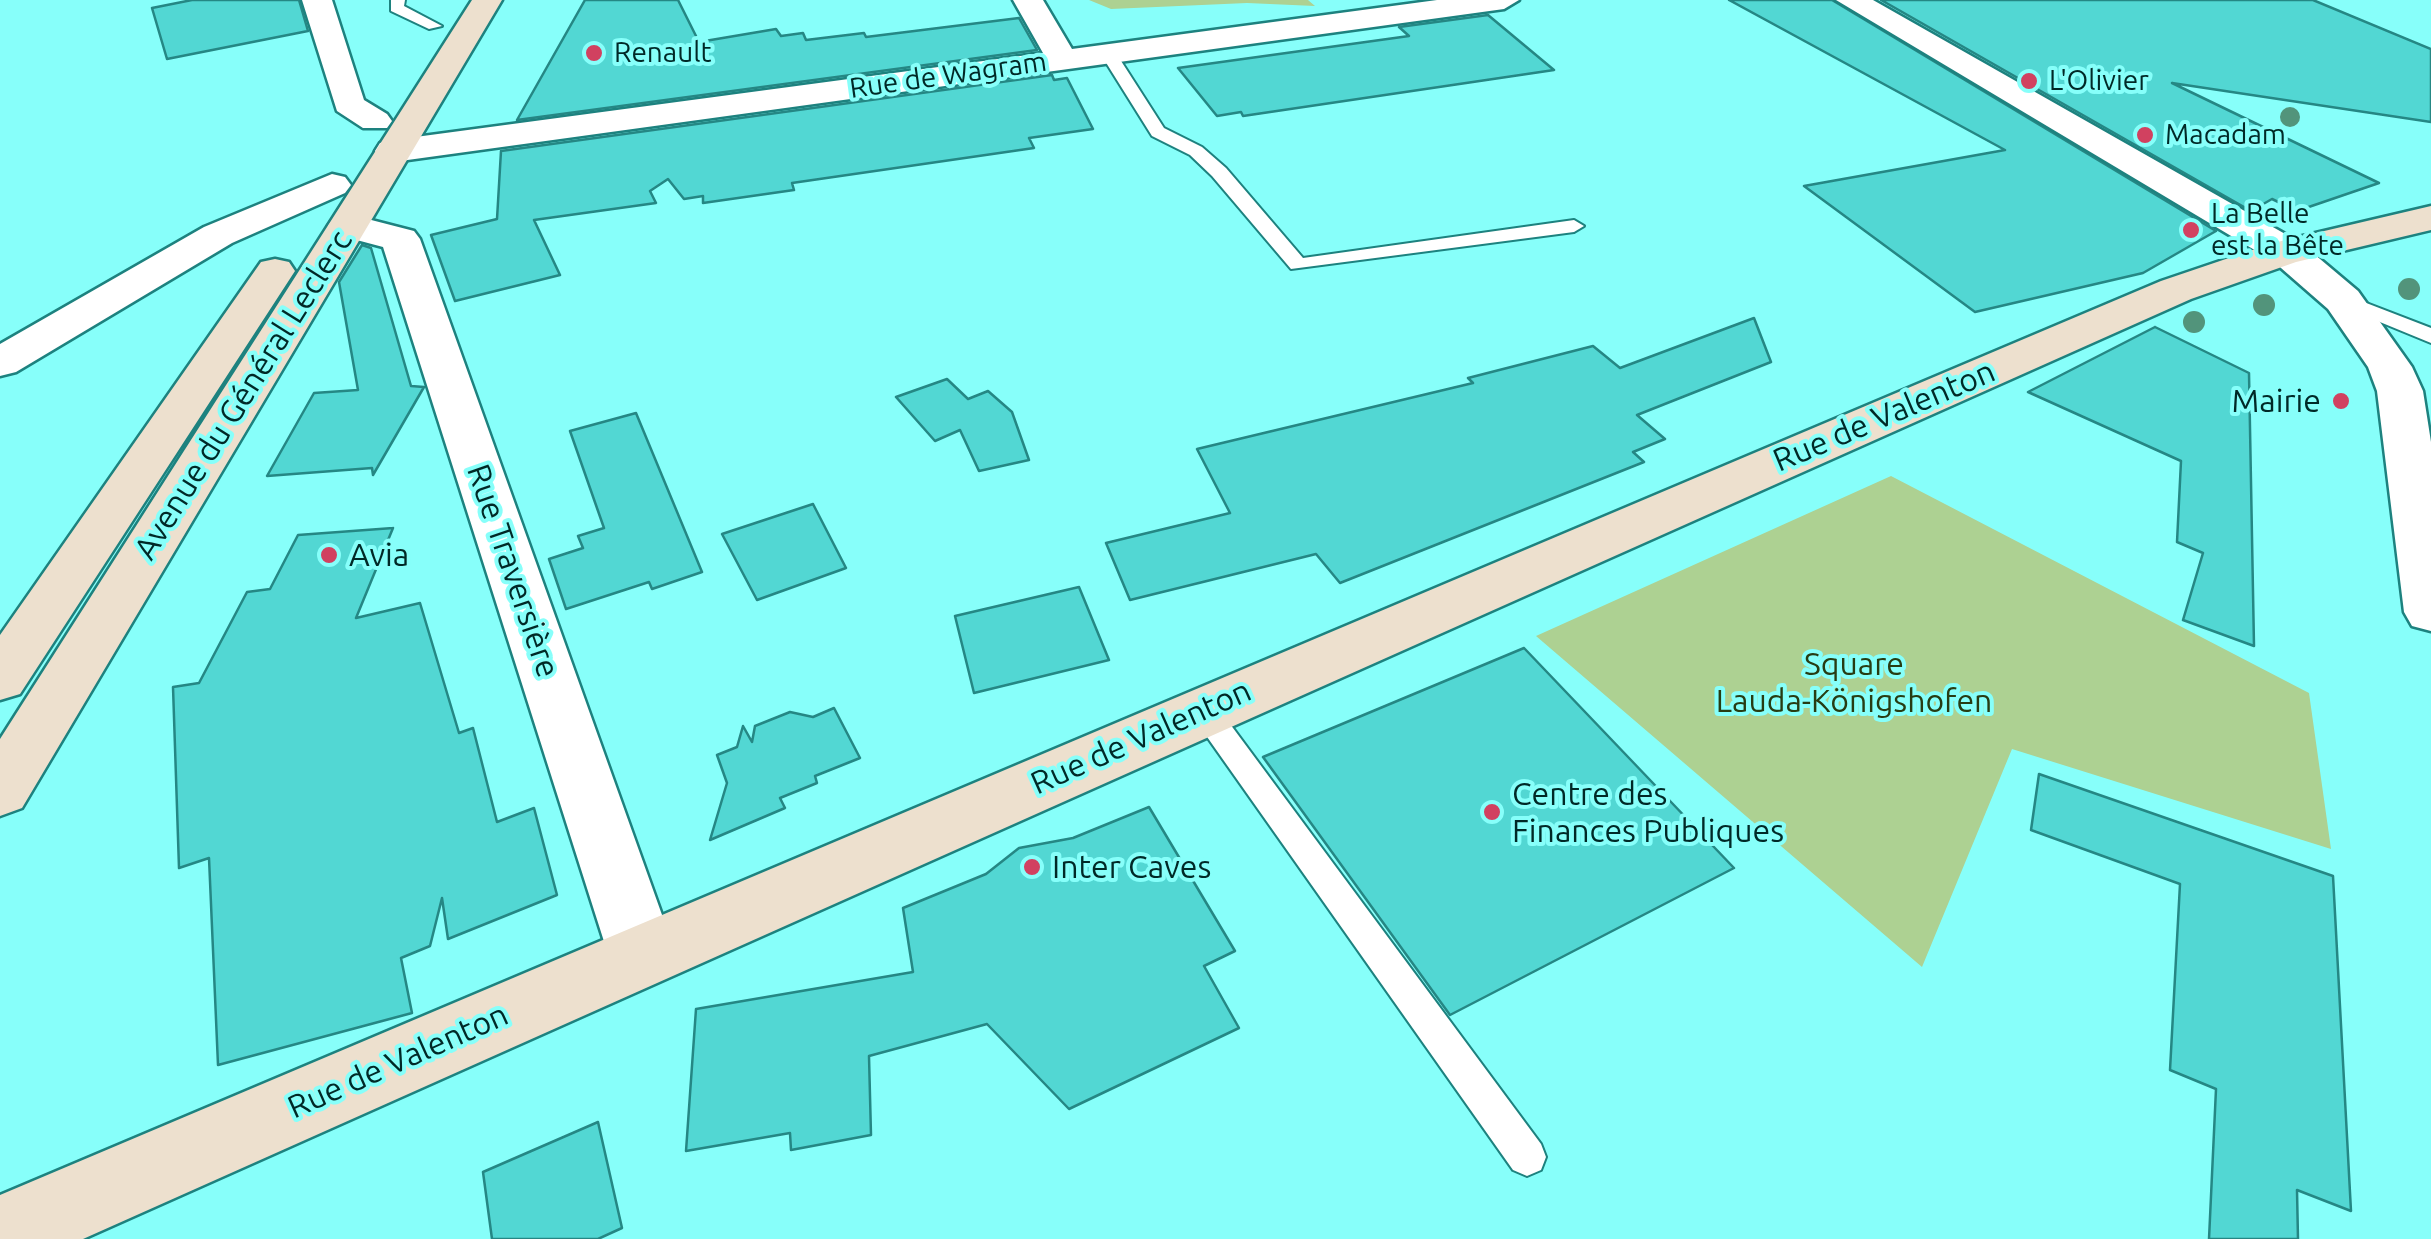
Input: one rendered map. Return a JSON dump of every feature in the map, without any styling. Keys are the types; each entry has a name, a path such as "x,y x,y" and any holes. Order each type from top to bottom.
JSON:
{"main road":[{"name":"Avenue du Général Leclerc","path":"0,791 340,205 384,136 487,0"},
{"name":"Avenue du Général Leclerc","path":"384,136 443,13"},
{"name":"Avenue du Général Leclerc","path":"0,678 340,205"},
{"name":"Rue de Valenton","path":"0,1234 2176,290 2287,252 2361,238 2431,218"}],"street":[{"path":"317,0 347,100 354,111 384,136"},
{"path":"1028,0 1062,59"},
{"name":"Rue de Wagram","path":"384,136 1062,59 1504,0"},
{"path":"1850,0 2287,252 2343,300 2390,367 2400,392 2431,612"},
{"path":"0,363 218,235 340,205"},
{"name":"Rue Traversière","path":"340,205 400,239 642,954"}],"lane":[{"path":"398,0 396,8 443,13"},
{"path":"1108,53 1158,132 1196,151 1219,172 1298,265 1574,226"},
{"path":"2343,300 2431,336"},
{"path":"1204,709 1527,1157"}],"green space":[{"path":"1089,0 1308,0 1315,6 1247,3 1111,9"},
{"name":"Square Lauda-Königshofen","path":"1891,476 2309,693 2331,849 2012,749 1922,967 1536,636"}],"building":[{"path":"192,0 299,0 308,31 167,59 152,8"},
{"path":"585,0 678,0 699,42 776,29 781,36 803,33 806,40 864,33 866,37 1019,18 1037,50 517,120"},
{"path":"1729,0 1832,0 2216,231 2143,273 1975,312 1804,186 2005,150"},
{"path":"1881,0 2313,0 2431,49 2431,122 2172,83 2379,183 2297,211 2272,199 2251,211"},
{"path":"1488,15 1554,70 1243,116 1241,112 1217,116 1178,68 1409,36 1399,27"},
{"path":"1052,75 1054,80 1067,78 1093,129 1029,138 1034,148 792,183 794,190 703,203 703,196 684,199 668,179 650,191 656,203 534,220 560,275 455,301 431,235 497,219 501,151"},
{"path":"362,245 371,248 411,386 424,387 373,475 372,468 267,476 314,393 358,390 339,282"},
{"path":"1754,318 1771,362 1637,415 1665,439 1633,452 1644,462 1340,583 1316,554 1130,600 1106,543 1230,513 1197,449 1473,383 1468,378 1593,346 1620,368"},
{"path":"2155,327 2249,373 2254,646 2183,620 2203,553 2177,542 2181,461 2028,392"},
{"path":"947,379 968,399 988,391 1012,412 1029,460 979,471 960,430 935,441 896,397"},
{"path":"636,413 702,572 652,589 649,582 566,609 549,559 583,548 578,536 604,528 570,431"},
{"path":"813,504 846,568 757,600 722,534"},
{"path":"393,528 356,618 420,603 459,733 473,728 497,822 534,808 557,895 448,939 442,898 430,946 401,958 412,1013 218,1065 209,858 179,868 173,687 199,683 247,592 270,589 298,535"},
{"path":"1079,587 1109,660 974,693 955,616"},
{"name":"Centre des Finances Publiques","path":"1524,648 1734,868 1450,1015 1263,757"},
{"path":"834,708 860,758 815,776 817,783 780,798 785,808 710,840 727,783 717,755 737,747 743,726 752,742 755,726 790,712 813,717"},
{"path":"2039,774 2333,876 2351,1211 2297,1190 2298,1239 2209,1239 2216,1089 2170,1070 2180,884 2031,830"},
{"path":"1149,807 1235,951 1204,966 1239,1028 1069,1109 987,1024 869,1056 871,1135 791,1150 790,1133 686,1151 696,1009 913,972 903,908 986,874 1019,848 1073,838"},
{"path":"598,1122 622,1228 598,1239 492,1239 483,1172"}],"place":[{"name":"Renault","path":"594,53"},
{"name":"L'Olivier","path":"2029,81"},
{"name":"Macadam","path":"2145,135"},
{"name":"La Belle est la Bête","path":"2191,230"},
{"name":"Mairie","path":"2341,401"},
{"name":"Avia","path":"329,555"},
{"name":"Centre des Finances Publiques","path":"1492,812"},
{"name":"Inter Caves","path":"1032,867"}]}
